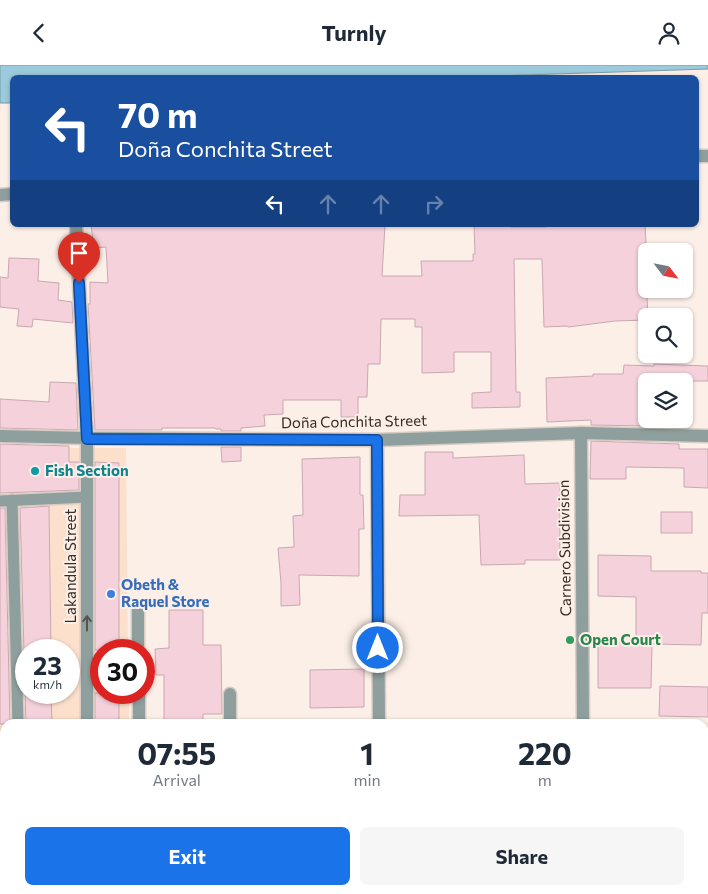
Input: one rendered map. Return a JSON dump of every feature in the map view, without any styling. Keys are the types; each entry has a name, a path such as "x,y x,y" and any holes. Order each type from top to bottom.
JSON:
{"street":[{"name":"Lakandula Street","path":"76,227 87,439 87,719"},
{"name":"Doña Conchita Street","path":"0,436 87,439 377,440 580,433 708,436"},
{"name":"Carnero Subdivision","path":"580,433 583,719"},
{"path":"377,440 379,719"},
{"path":"138,607 138,639"},
{"path":"230,694 230,719"},
{"path":"139,704 139,719"}],"lane":[{"path":"0,501 87,497"},
{"path":"12,501 18,719"}],"shaded area":[{"path":"0,448 126,448 128,639 90,639 90,704 129,704 129,719 0,719"}],"water":[{"path":"0,65 708,65 708,69 525,75 10,75 10,103 0,103"}],"building":[{"path":"91,227 385,227 382,276 422,276 421,261 473,261 473,254 475,254 474,227 645,227 646,243 638,243 638,298 647,298 648,308 638,308 638,320 568,327 544,327 542,259 514,259 516,392 520,392 520,407 472,408 472,393 491,392 491,352 454,352 454,372 422,373 422,327 415,327 415,319 381,319 380,364 368,364 367,397 358,397 358,417 341,417 341,400 283,400 283,414 264,415 265,426 241,428 241,431 221,431 221,429 215,428 95,430 88,304 90,304 90,282 108,283 106,247 94,248"},
{"path":"9,258 39,259 38,281 59,283 58,300 72,302 73,323 33,319 32,327 17,326 19,309 0,307 0,277 8,278"},
{"path":"654,364 708,366 708,381 693,381 693,373 638,373 638,426 591,425 591,420 547,422 546,378 593,376 593,374 623,374 624,365 654,366"},
{"path":"50,382 76,383 78,430 0,428 0,399 49,402"},
{"path":"591,441 679,444 679,449 708,449 708,488 684,487 684,468 626,467 626,479 590,479"},
{"name":"Fish Section","path":"0,444 69,446 69,462 79,462 79,490 0,493"},
{"path":"221,447 241,447 241,461 222,462"},
{"path":"425,452 453,452 453,458 524,455 525,484 560,483 560,560 525,560 525,564 481,565 479,515 399,516 400,495 425,495"},
{"path":"360,457 360,495 363,495 364,529 359,529 359,576 299,575 300,605 281,606 278,548 294,547 293,516 303,515 302,459"},
{"path":"95,462 119,463 119,639 95,639"},
{"path":"49,506 51,639 24,639 20,508"},
{"path":"0,508 5,508 10,719 0,719"},
{"path":"661,512 692,512 692,533 661,533"},
{"path":"598,555 651,556 651,571 701,571 701,573 708,573 708,613 702,613 701,645 652,644 651,688 598,688 598,642 636,642 636,597 598,596"},
{"path":"169,610 203,610 203,645 221,645 222,714 203,714 203,719 164,719 164,675 156,675 155,649 169,648"},
{"path":"364,669 364,707 310,708 310,670"},
{"path":"660,686 708,687 708,717 659,716"},
{"path":"25,704 51,704 52,719 26,719"},
{"path":"95,704 119,704 119,719 95,719"}],"place":[{"name":"Fish Section","path":"35,471"},
{"name":"Obeth & Raquel Store","path":"111,594"},
{"name":"Open Court","path":"570,640"}],"route":[{"path":"79,283 87,439 377,440 378,648"}]}
